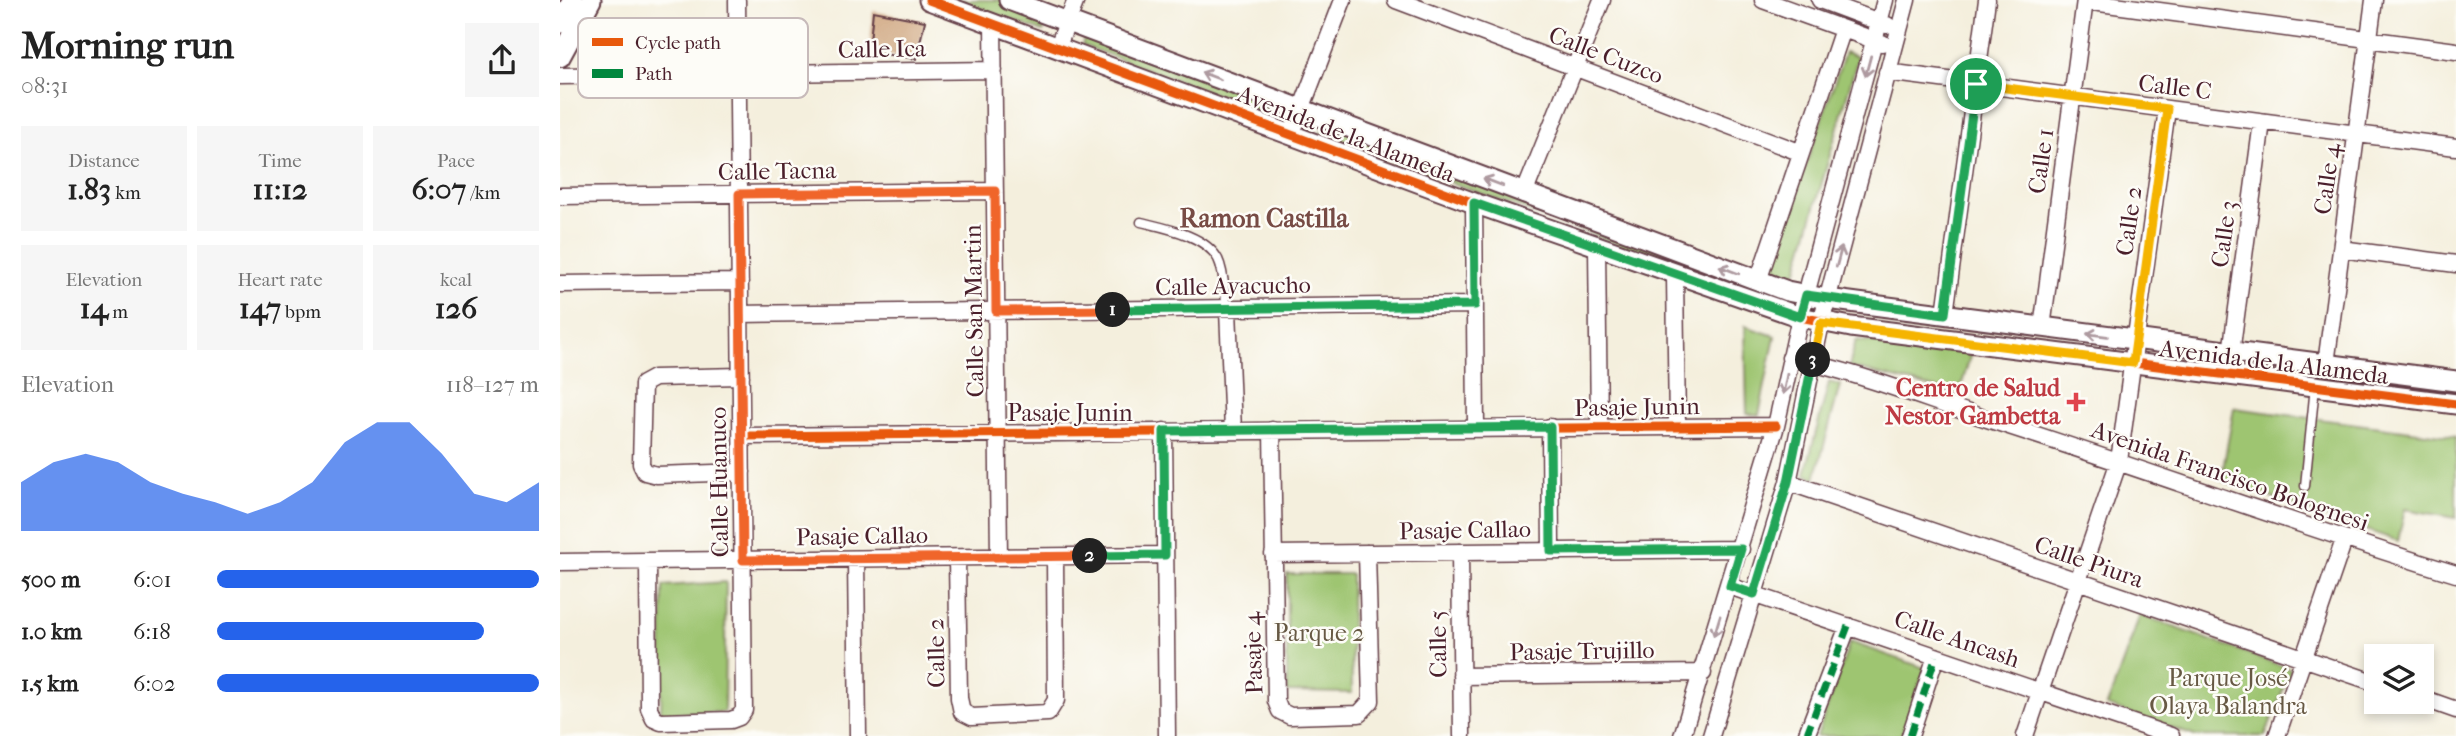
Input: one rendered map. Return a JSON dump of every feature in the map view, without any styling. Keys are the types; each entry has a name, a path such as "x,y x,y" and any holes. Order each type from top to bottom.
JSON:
{"street":[{"path":"560,23 573,0"},
{"path":"581,18 591,0"},
{"name":"Calle Huanuco","path":"737,0 737,18"},
{"name":"Avenida de la Alameda","path":"929,0 1675,276 1821,323 2456,404"},
{"name":"Avenida de la Alameda","path":"1009,0 1758,281 1806,295 2456,381"},
{"path":"1058,46 1076,0"},
{"path":"1292,133 1343,0"},
{"name":"Calle Cuzco","path":"1396,0 1799,152"},
{"path":"1524,194 1577,68 1602,0"},
{"path":"1763,0 1894,48"},
{"path":"1820,0 1899,30"},
{"path":"1682,736 1730,586 1776,426 1800,317 1885,0"},
{"path":"1711,736 1788,482 1821,323 1907,0"},
{"path":"1945,314 1987,0"},
{"name":"Calle 4","path":"2326,364 2374,0"},
{"path":"2085,1 2456,51"},
{"name":"Calle 1","path":"2042,328 2085,1"},
{"name":"Calle San Martin","path":"993,23 999,556"},
{"path":"560,57 578,24"},
{"path":"1758,281 1799,152 1843,29"},
{"name":"Calle Ica","path":"808,73 994,70"},
{"name":"Calle C","path":"1887,72 2456,147"},
{"name":"Calle Ica","path":"560,76 578,76"},
{"name":"Calle Huanuco","path":"648,561 649,708 654,719 661,722 731,720 744,710 738,98"},
{"name":"Calle 2","path":"2025,736 2119,461 2167,109"},
{"name":"Calle 3","path":"2231,353 2262,121"},
{"name":"Calle Tacna","path":"560,196 995,191"},
{"path":"1474,203 1476,427"},
{"path":"1597,247 1599,427"},
{"path":"2341,249 2456,264"},
{"path":"1675,276 1677,426"},
{"path":"560,284 740,282"},
{"name":"Calle Ayacucho","path":"740,314 1475,305"},
{"path":"1228,310 1233,431"},
{"name":"Avenida Francisco Bolognesi","path":"1790,358 1813,363 2119,461 2344,540 2456,574"},
{"path":"741,376 654,378 643,384 641,464 645,472 657,475 742,472"},
{"name":"Pasaje Junin","path":"741,436 1776,426"},
{"path":"1550,427 1551,551"},
{"name":"Pasaje 4","path":"1272,430 1276,701 1280,711 1290,716 1359,715 1371,701 1367,553"},
{"path":"1164,431 1167,736"},
{"name":"Calle Piura","path":"1788,482 2364,679"},
{"path":"2277,736 2344,540"},
{"name":"Pasaje Callao","path":"1273,554 1741,549"},
{"name":"Calle 5","path":"1460,552 1462,736"},
{"name":"Pasaje Callao","path":"560,562 1165,555"},
{"name":"Calle 2","path":"957,558 959,698 962,712 971,717 1048,713 1054,707 1055,556"},
{"path":"856,559 858,736"},
{"name":"Calle Ancash","path":"1730,586 2160,734"},
{"path":"1806,736 1848,626"},
{"path":"1910,736 1936,656"},
{"name":"Pasaje Trujillo","path":"1461,676 1703,673"},
{"path":"2434,702 2456,710"}],"lane":[{"path":"1141,222 1179,232 1210,249 1218,260 1228,310"},
{"path":"2305,486 2315,386"}],"green space":[{"path":"959,0 1001,0 1049,17 1043,32"},
{"path":"1086,33 1284,105 1277,117 1082,45"},
{"path":"1845,52 1858,57 1794,280 1769,271"},
{"path":"1325,122 1750,280 1745,291 1320,134"},
{"path":"1745,326 1775,336 1759,415 1747,414"},
{"path":"1856,340 1971,353 1959,394 1849,367"},
{"path":"1829,382 1840,385 1815,479 1805,474"},
{"path":"2234,408 2456,437 2456,518 2405,509 2398,541 2221,480"},
{"name":"Parque 2","path":"1287,574 1351,574 1352,693 1287,692"},
{"path":"726,582 724,712 661,713 663,586"},
{"name":"Parque José Olaya Balandra","path":"2140,615 2291,669 2265,736 2195,736 2107,706"},
{"path":"1850,642 1925,668 1901,736 1817,736"}],"building":[{"path":"873,11 925,21 916,59 869,52"}],"marked path":[{"path":"1806,736 1848,626"},
{"path":"1910,736 1936,656"}],"cycle path":[{"path":"929,0 1474,203 1800,317 1851,327 2456,404"},
{"path":"742,436 1776,426"}],"place":[{"name":"Centro de Salud Nestor Gambetta","path":"2076,402"}],"district":[{"name":"Ramon Castilla","path":"1264,218"}],"route":[{"path":"1976,84 2167,109 2133,363 1821,323 1802,427 1754,594 1730,586 1741,549 1551,551 1550,427 1164,431 1165,555 743,560 739,194 995,191 996,311 1475,305 1474,203 1675,276 1800,317 1806,295 1945,314 1976,84"}]}
